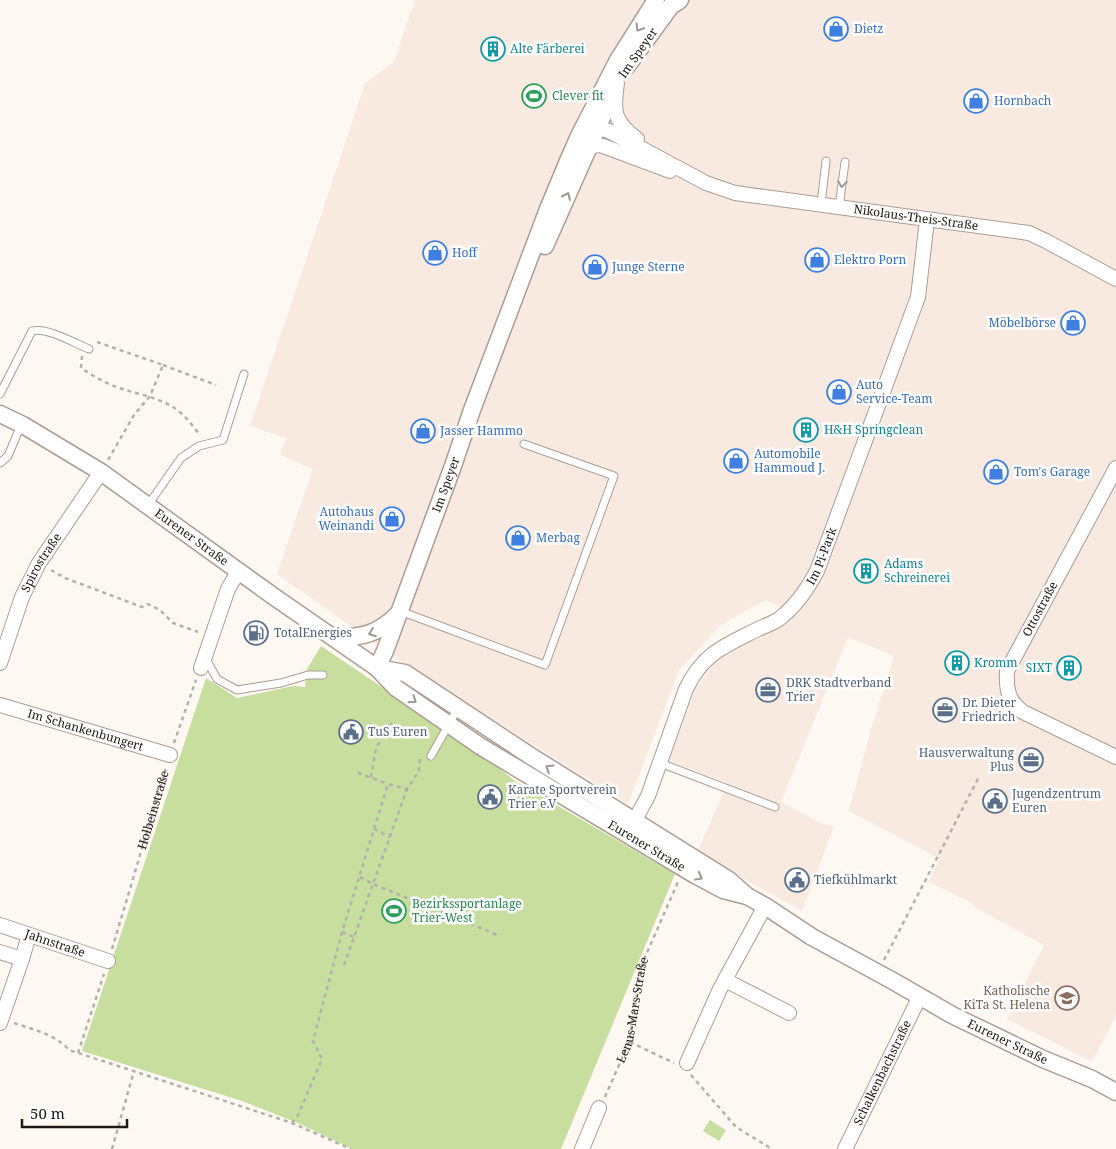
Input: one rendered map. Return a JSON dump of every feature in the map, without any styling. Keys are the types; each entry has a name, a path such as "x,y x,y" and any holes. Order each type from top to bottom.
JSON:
{"street":[{"name":"Im Speyer","path":"592,133 618,60 656,0"},
{"name":"Im Speyer","path":"592,133 617,83 636,52 671,6 680,0"},
{"name":"Nikolaus-Theis-Straße","path":"617,83 614,104 619,120 625,129 641,142 646,149"},
{"name":"Nikolaus-Theis-Straße","path":"592,133 609,130 706,182"},
{"name":"Im Speyer","path":"377,668 454,466 472,410 548,208 579,136 592,133"},
{"name":"Nikolaus-Theis-Straße","path":"592,133 656,167 735,193 1030,234 1116,279"},
{"name":"Im Pi-Park","path":"631,827 648,796 686,689 700,665 712,654 783,616 795,606 817,571 918,297 927,220"},
{"name":"Eurener Straße","path":"0,414 22,424 101,472 238,572 377,668 396,688 504,762 729,880 747,896 812,938 877,972 952,1015 1043,1059 1092,1079 1116,1092"},
{"name":"Ottostraße","path":"1116,468 1007,671 1006,685 1009,698 1023,712 1116,757"},
{"name":"Spirostraße","path":"0,663 22,597 39,563 101,472"},
{"path":"203,662 228,589 238,572"},
{"path":"336,639 364,636 381,630 400,611"},
{"name":"Eurener Straße","path":"377,668 405,672 529,755 631,827 684,869 723,890 747,896"},
{"name":"Im Schankenbungert","path":"0,705 170,755"},
{"path":"683,1065 725,980 765,906"},
{"name":"Jahnstraße","path":"0,925 108,961"},
{"path":"0,1022 29,935"},
{"name":"Jahnstraße","path":"0,952 22,959"},
{"path":"725,980 789,1013"},
{"name":"Schalkenbachstraße","path":"844,1149 920,996"},
{"path":"582,1149 600,1108"}],"lane":[{"path":"821,204 826,161"},
{"path":"839,207 845,162"},
{"path":"0,394 32,331 38,329 47,331 88,349"},
{"path":"148,506 181,458 192,450 208,443 223,440 244,374"},
{"path":"0,463 8,456 22,424"},
{"path":"400,611 545,665 614,476 524,444"},
{"path":"203,662 217,679 237,690 281,683 308,675 323,675"},
{"path":"431,756 458,708"},
{"path":"522,770 529,755"},
{"path":"660,763 776,807"}],"path":[{"path":"208,443 183,414 172,406 150,396 103,382 81,368 82,357 88,349 91,340 216,385"},
{"path":"101,472 134,415 150,396 163,365"},
{"path":"39,563 65,578 142,607 148,604 160,610 173,623 212,638"},
{"name":"Holbeinstraße","path":"78,1053 108,961 170,755 203,662"},
{"path":"371,778 376,748 392,723"},
{"path":"344,965 407,789 419,771 421,750"},
{"path":"358,773 407,789"},
{"path":"877,972 979,777"},
{"path":"292,1123 298,1115 322,1059 313,1041 342,932 388,784"},
{"path":"374,829 390,837"},
{"name":"Lenus-Mars-Straße","path":"600,1108 630,1042 642,964 684,869"},
{"path":"360,877 500,936"},
{"path":"342,932 354,937"},
{"path":"0,1022 13,1022 46,1034 63,1043 69,1050 292,1123 351,1149"},
{"path":"630,1042 683,1065 736,1127 772,1149"},
{"path":"112,1149 134,1071"}],"shaded area":[{"path":"415,0 1116,0 1116,1015 1092,1062 1007,1019 1044,945 976,908 970,902 928,882 940,859 849,811 871,729 894,656 848,637 781,802 821,823 834,827 802,911 744,879 698,850 728,783 669,761 696,688 717,661 797,614 765,600 721,625 679,670 628,804 403,663 277,574 313,469 280,455 286,438 250,426 365,83 394,62"}],"green space":[{"name":"Bezirkssportanlage Trier-West","path":"321,646 487,758 515,781 675,874 561,1149 352,1149 300,1124 242,1101 82,1051 206,678 237,698 293,686 305,687 307,669"},
{"path":"710,1120 726,1130 719,1141 703,1131"}],"place":[{"name":"Dietz","path":"836,29"},
{"name":"Alte Färberei","path":"493,49"},
{"name":"Clever fit","path":"534,96"},
{"name":"Hornbach","path":"976,101"},
{"name":"Hoff","path":"435,253"},
{"name":"Elektro Porn","path":"817,260"},
{"name":"Junge Sterne","path":"595,267"},
{"name":"Möbelbörse","path":"1073,323"},
{"name":"Auto Service-Team","path":"839,392"},
{"name":"H&H Springclean","path":"806,430"},
{"name":"Jasser Hammo","path":"423,431"},
{"name":"Automobile Hammoud J.","path":"736,461"},
{"name":"Tom's Garage","path":"996,472"},
{"name":"Autohaus Weinandi","path":"392,519"},
{"name":"Merbag","path":"518,538"},
{"name":"Adams Schreinerei","path":"866,571"},
{"name":"TotalEnergies","path":"256,633"},
{"name":"Kromm","path":"957,663"},
{"name":"SIXT","path":"1069,668"},
{"name":"DRK Stadtverband Trier","path":"768,690"},
{"name":"Dr. Dieter Friedrich","path":"945,710"},
{"name":"TuS Euren","path":"351,732"},
{"name":"Hausverwaltung Plus","path":"1031,760"},
{"name":"Karate Sportverein Trier e.V","path":"490,797"},
{"name":"Jugendzentrum Euren","path":"995,801"},
{"name":"Tiefkühlmarkt","path":"797,880"},
{"name":"Bezirkssportanlage Trier-West","path":"394,911"},
{"name":"Katholische KiTa St. Helena","path":"1067,998"}]}
